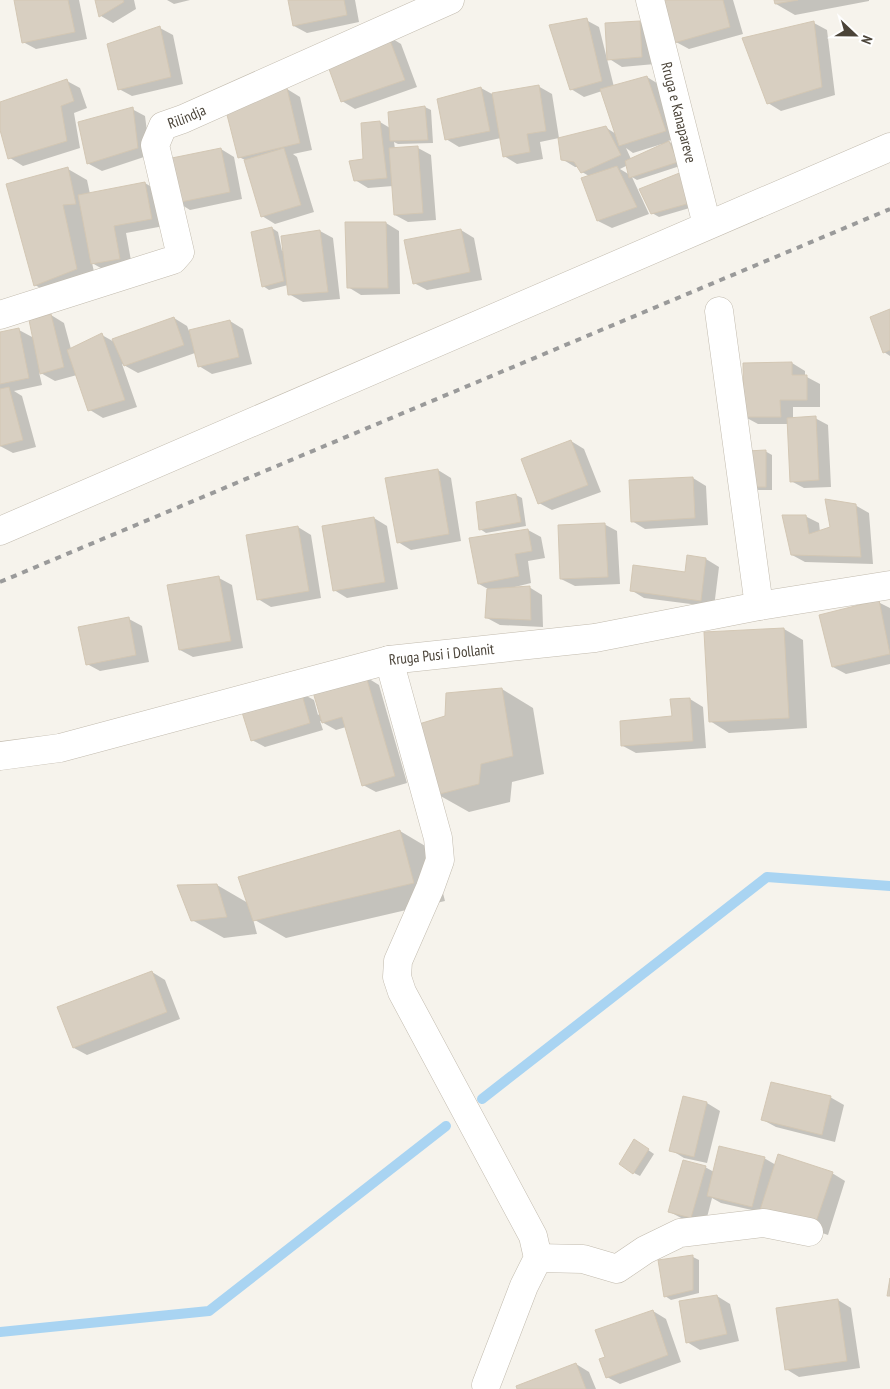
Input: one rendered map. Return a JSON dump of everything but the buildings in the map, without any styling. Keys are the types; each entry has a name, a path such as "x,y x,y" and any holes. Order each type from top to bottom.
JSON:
{"street":[{"name":"Rilindja","path":"0,315 173,260 180,252 155,146 163,126 184,119 450,0"},
{"name":"Rruga e Kanapareve","path":"650,0 707,225"},
{"path":"0,531 890,147"},
{"path":"719,311 759,606"},
{"name":"Rruga Pusi i Dollanit","path":"0,756 60,748 388,660 595,638 759,606 890,584"},
{"path":"388,660 438,838 440,860 430,888 398,960 397,977 402,992 533,1236 538,1258 524,1286 486,1385"},
{"path":"538,1258 583,1259 617,1269 645,1250 680,1233 764,1222 809,1232"}],"waterway":[{"path":"482,1099 767,877 890,886"},
{"path":"0,1332 209,1311 446,1126"}],"railway":[{"path":"0,582 890,209"}]}
